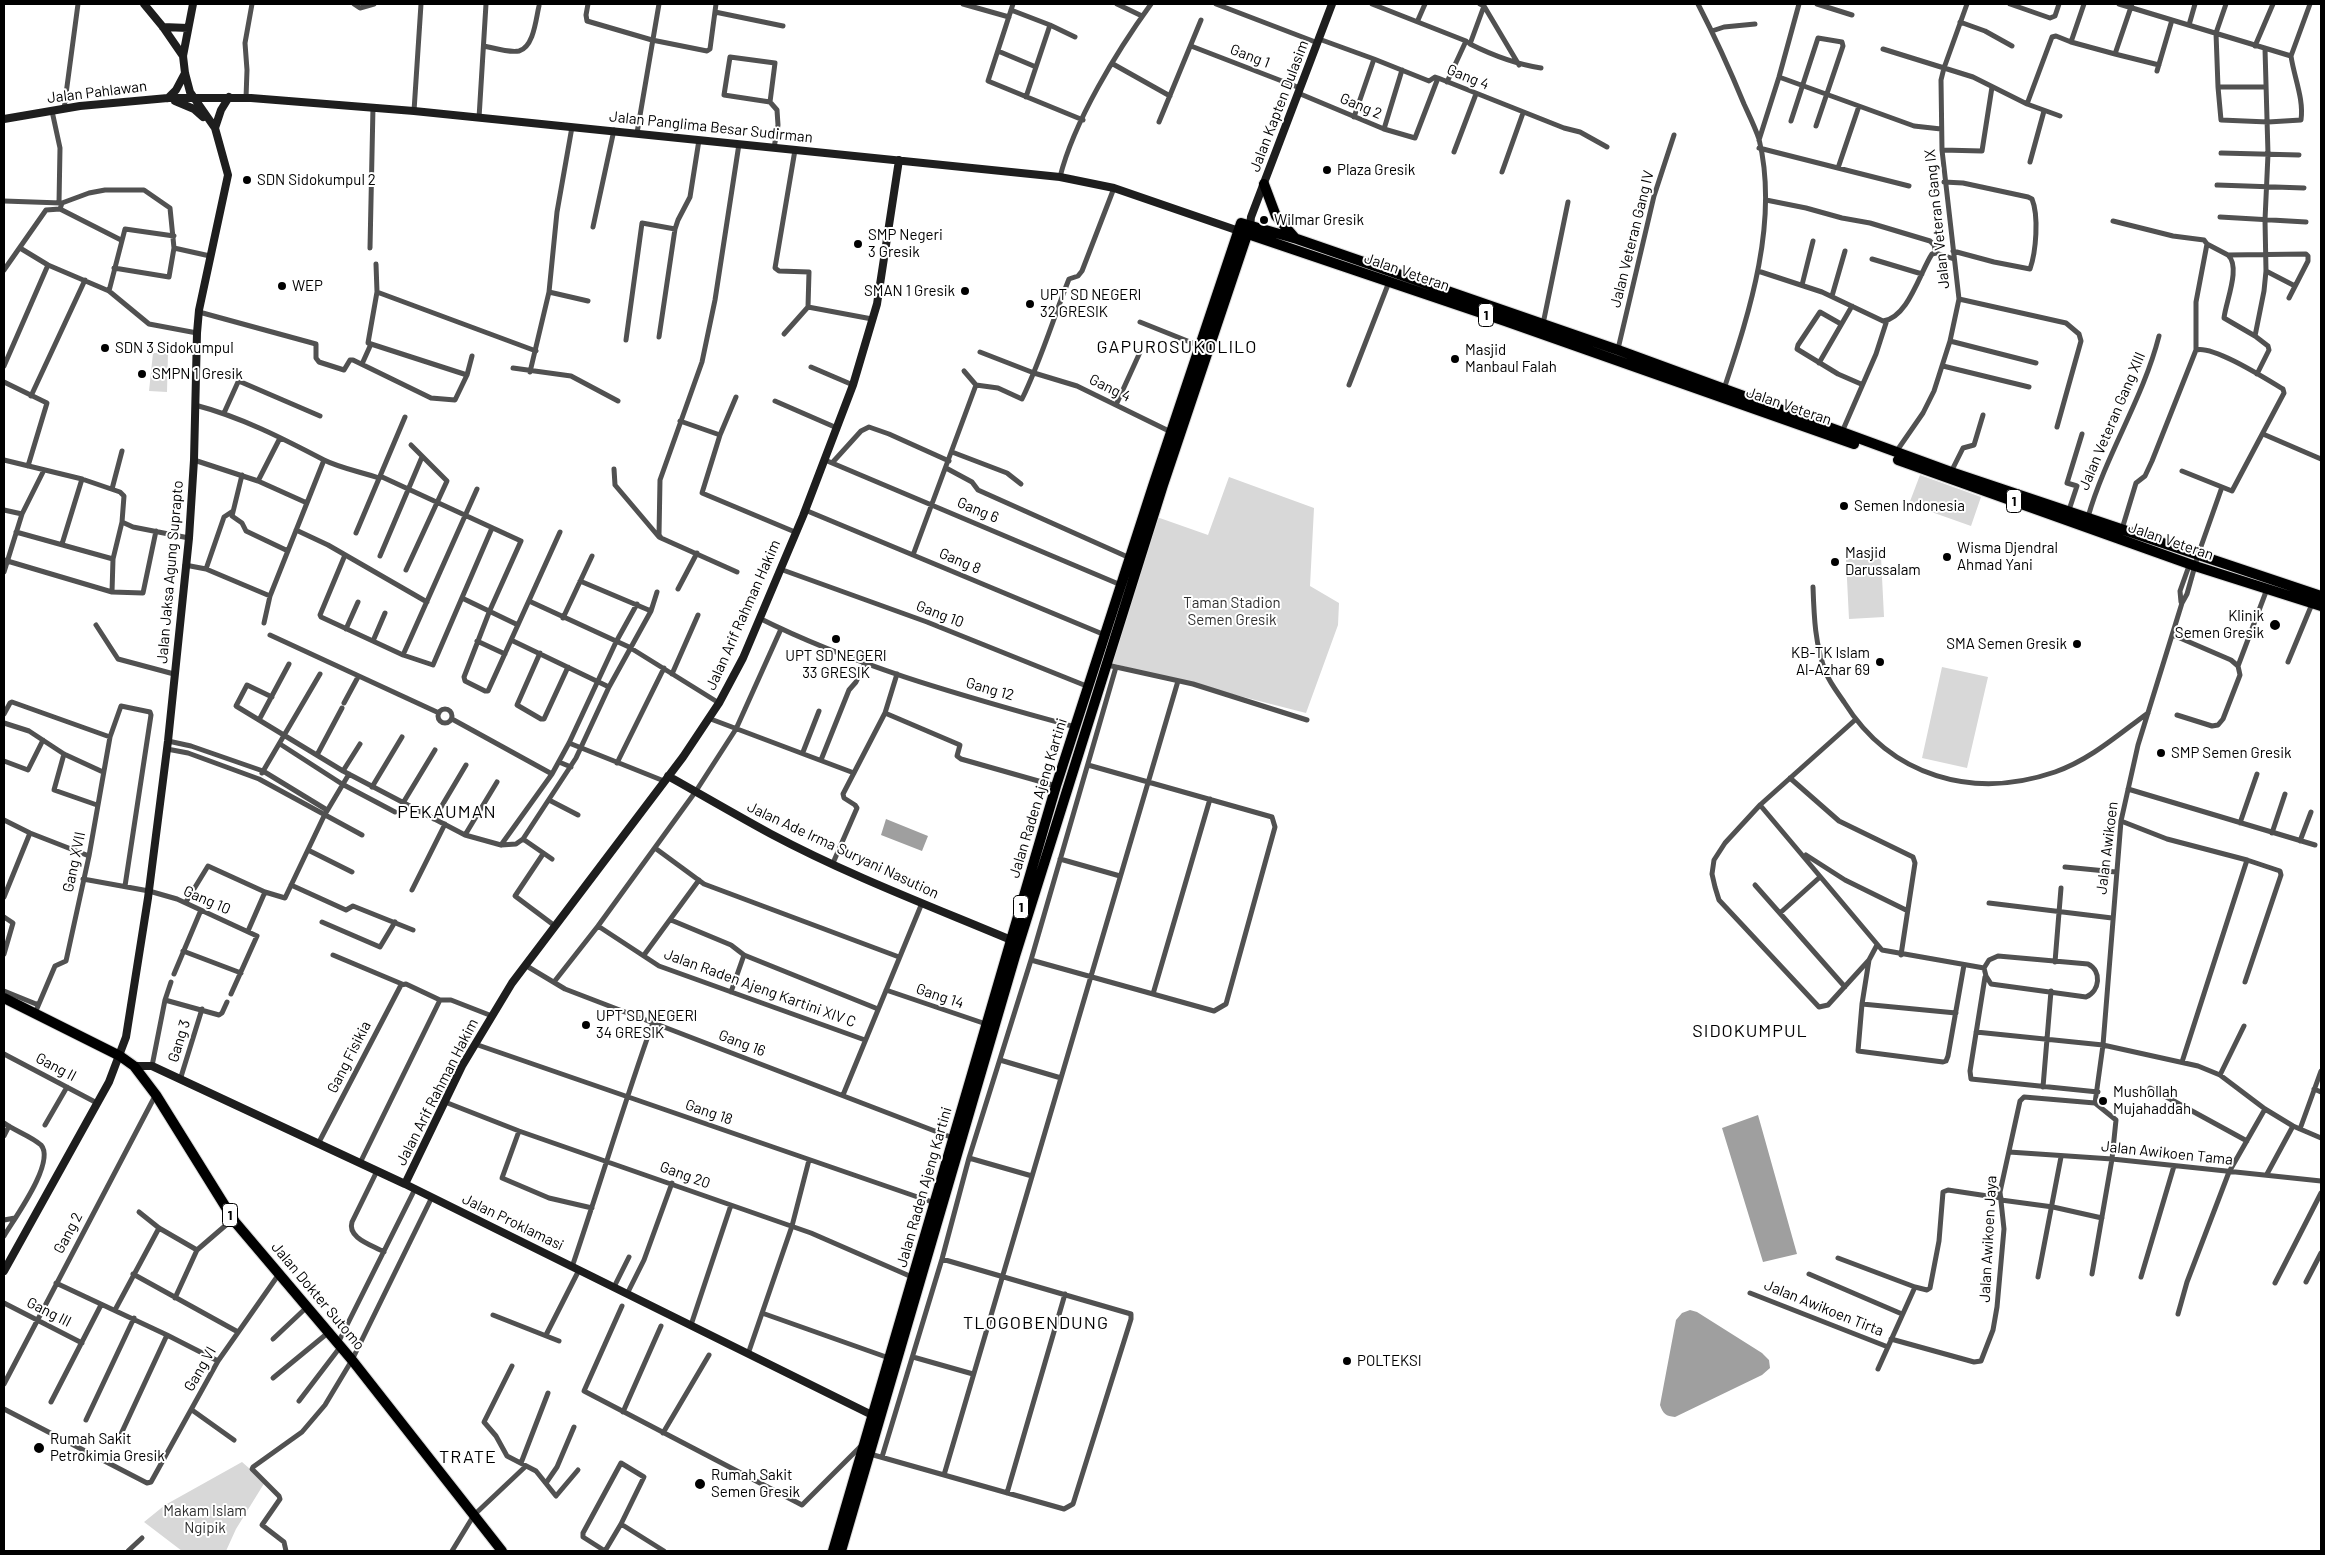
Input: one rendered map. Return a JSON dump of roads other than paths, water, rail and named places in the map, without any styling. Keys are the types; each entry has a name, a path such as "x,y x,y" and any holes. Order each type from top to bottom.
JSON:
{"highway":[{"path":"1264,184 1276,216 1297,239"},
{"name":"Jalan Veteran","path":"1245,226 1390,282 1665,372"},
{"name":"Jalan Veteran","path":"1245,226 1297,239 1618,350 1665,372 1705,387 2194,560 2321,596"},
{"name":"Jalan Raden Ajeng Kartini","path":"1006,972 1011,940 1056,786 1200,346 1245,226"},
{"name":"Jalan Raden Ajeng Kartini","path":"841,1551 1006,972 1111,666 1162,485 1196,392 1245,226"},
{"name":"Jalan Veteran","path":"1705,387 1724,389 1951,472 2069,510 2122,529 2267,589 2317,605"},
{"name":"Jalan Raden Ajeng Kartini","path":"833,1551 891,1359 986,1024 1001,989"},
{"name":"1","path":"4,998 120,1056"},
{"name":"Jalan Dokter Sutomo","path":"120,1056 134,1066 156,1096 233,1219 352,1360 502,1551"}],"main road":[{"path":"144,4 183,56"},
{"path":"193,4 183,56 184,73 192,88 198,93 229,97 218,114 215,128"},
{"name":"Jalan Kapten Dulasim","path":"1245,226 1264,184 1332,4"},
{"path":"163,27 188,28"},
{"path":"184,73 176,90 168,98 198,112 215,128"},
{"name":"Jalan Jaksa Agung Suprapto","path":"4,1271 97,1103 120,1056 129,1018 149,891 168,745 189,538 194,460 199,312 228,175 215,128 189,88 184,73"},
{"name":"Jalan Panglima Besar Sudirman","path":"195,98 229,97 373,107 614,130 1065,178 1114,188 1218,223 1245,226"},
{"name":"Jalan Pahlawan","path":"4,119 64,109 168,98 195,98"},
{"name":"Jalan Arif Rahman Hakim","path":"405,1184 475,1044 492,1016 526,965 666,778 719,703 742,658 795,532 828,461 837,428 853,384 880,286 899,160"},
{"name":"Jalan Ade Irma Suryani Nasution","path":"666,778 696,791 772,834 833,863 1011,940"},
{"name":"Jalan Proklamasi","path":"134,1066 152,1066 405,1184 874,1416"}],"street":[{"path":"64,109 78,4"},
{"path":"246,98 245,42 252,4"},
{"path":"354,4 360,8 374,4"},
{"path":"414,111 421,4"},
{"path":"479,118 486,4"},
{"path":"588,4 587,21 652,40 708,50 716,4"},
{"path":"637,133 659,4"},
{"path":"963,4 1009,17"},
{"path":"1014,4 988,81 1083,120"},
{"path":"1117,4 1142,16"},
{"path":"1065,178 1067,153 1083,120 1113,64 1151,4"},
{"path":"1216,4 1318,41"},
{"path":"1372,4 1418,20 1500,59 1520,65 1541,68"},
{"path":"1418,20 1425,4"},
{"path":"1698,4 1731,72 1759,140 1765,176 1766,200 1758,271 1748,317 1724,389"},
{"path":"1759,140 1780,77 1799,4"},
{"path":"1817,4 1852,15"},
{"name":"Jalan Veteran Gang IX","path":"1896,452 1929,401 1943,366 1959,299 1944,182 1941,128 1944,68 1966,4"},
{"path":"2010,4 2050,18 2055,16 2059,4"},
{"path":"2071,42 2084,4"},
{"path":"2119,4 2131,6 2291,56"},
{"path":"2189,25 2195,4"},
{"path":"2226,4 2216,34 2220,120 2268,122 2301,120 2301,98 2295,81 2291,56 2310,4"},
{"path":"2256,46 2273,4"},
{"path":"1447,82 1468,43 1482,5"},
{"path":"1482,5 1520,65"},
{"path":"484,46 516,51 524,48 533,32 539,6"},
{"path":"2115,54 2131,6"},
{"path":"1011,10 1075,37"},
{"path":"715,12 783,26"},
{"path":"1159,122 1201,20"},
{"path":"2157,71 2172,20"},
{"path":"1960,22 1985,31 2012,46"},
{"path":"1712,31 1724,27 1755,24"},
{"path":"1026,97 1050,25"},
{"path":"2027,104 2052,38 2056,36 2071,42 2159,65"},
{"path":"1791,120 1818,38 1842,42 1843,46 1816,126"},
{"name":"Gang 4","path":"1318,41 1374,59 1429,81 1434,77 1438,78 1524,113 1580,132 1607,147"},
{"name":"Gang 1","path":"1191,46 1299,91"},
{"path":"1883,49 1974,77 2027,104 2060,116"},
{"path":"2255,336 2266,271 2265,220 2268,122 2265,49"},
{"path":"998,51 1036,67"},
{"path":"770,102 775,63 730,57 724,96 770,102 777,110 778,125 774,148"},
{"path":"1354,118 1374,59"},
{"path":"1113,64 1170,96"},
{"path":"1384,129 1402,70"},
{"path":"1780,77 1914,126 1941,128"},
{"name":"Gang 2","path":"1299,91 1354,118 1415,138 1438,78"},
{"path":"1942,150 1982,152 1992,87"},
{"path":"2218,88 2266,87"},
{"path":"1454,152 1476,94"},
{"path":"1838,168 1859,106"},
{"path":"370,248 373,107"},
{"path":"2030,162 2044,110"},
{"path":"52,111 60,148 60,205"},
{"path":"1502,172 1524,113"},
{"path":"530,372 549,292 557,212 572,127"},
{"path":"593,227 614,130"},
{"name":"Jalan Veteran Gang IV","path":"1618,350 1654,196 1674,135"},
{"path":"659,337 675,229 690,197 699,140"},
{"path":"659,537 660,480 702,362 715,300 740,144"},
{"path":"1760,148 1909,186"},
{"path":"784,334 808,307 809,272 779,271 775,268 795,150"},
{"path":"2221,153 2298,155"},
{"path":"1944,182 1963,183 2028,197 2032,199 2034,204 2036,225 2030,269 1953,251"},
{"path":"2217,185 2304,188"},
{"path":"964,371 976,385 998,388 1022,398 1034,373 1069,279 1078,276 1082,272 1114,188"},
{"path":"4,270 45,210 89,192 144,190 170,208 174,248 168,277 114,268"},
{"path":"1766,200 1870,223 1930,241 1934,245 1936,253"},
{"path":"4,201 60,205 121,240"},
{"path":"1543,324 1568,202"},
{"path":"2220,218 2306,222"},
{"path":"2113,221 2173,236 2204,240 2207,244 2233,259 2234,270 2224,318 2255,336 2269,347 2258,374"},
{"path":"626,340 642,224 675,229"},
{"path":"109,291 121,240 128,228 174,236"},
{"path":"1802,285 1813,241"},
{"path":"2122,529 2136,483 2145,476 2156,452 2196,350 2196,302 2207,244"},
{"path":"20,248 48,265 109,291 149,324 197,333"},
{"path":"174,248 210,256"},
{"path":"1832,296 1845,251"},
{"path":"1842,432 1861,384 1876,354 1887,320 1908,302 1930,256 1936,253 1954,259"},
{"path":"2228,255 2308,256 2308,261 2289,298"},
{"path":"1872,259 1922,274"},
{"path":"362,364 370,344 368,343 377,292 376,264"},
{"path":"4,366 48,265"},
{"path":"1758,271 1832,296 1879,320 1887,320"},
{"path":"2266,271 2295,286"},
{"path":"31,396 85,280"},
{"path":"1349,385 1390,282"},
{"path":"377,292 536,351"},
{"path":"549,292 588,301"},
{"path":"1959,299 2066,323 2080,334 2081,341 2057,427"},
{"path":"1819,363 1852,306"},
{"path":"808,307 872,319"},
{"path":"199,312 316,344 317,361 344,370 350,360 431,398 455,400 467,375 472,356"},
{"path":"1841,324 1820,312 1798,345 1800,352 1861,384"},
{"path":"1140,322 1200,346"},
{"name":"Jalan Veteran Gang XIII","path":"2088,517 2104,470 2150,368 2159,336"},
{"path":"1950,341 2036,363"},
{"path":"370,344 467,375"},
{"path":"2182,471 2232,491 2284,393 2283,389 2219,353 2204,349 2196,350"},
{"path":"1116,405 1141,350"},
{"name":"Gang 4","path":"980,352 1034,373 1077,386 1171,432"},
{"path":"1943,366 2029,387"},
{"path":"811,367 853,384"},
{"path":"513,368 530,372 576,377 618,401"},
{"path":"4,382 31,396 46,401 47,405 28,466"},
{"path":"224,413 238,382 241,382 320,416"},
{"path":"912,555 949,461 976,385"},
{"path":"736,397 720,435 702,493 795,532"},
{"path":"774,401 837,428"},
{"path":"195,405 224,413 307,449 324,460 380,477 522,541 490,610 464,679 485,691 488,691 560,532"},
{"path":"1951,472 1962,448 1974,444 1983,415"},
{"path":"356,533 405,417"},
{"path":"680,421 720,435"},
{"path":"828,461 860,431 869,427 949,461"},
{"path":"2069,510 2077,486 2067,483 2082,434"},
{"path":"2263,434 2321,459"},
{"path":"258,481 280,438"},
{"path":"406,570 447,483 446,479 411,445"},
{"path":"112,489 122,450"},
{"path":"952,452 1007,473 1021,484"},
{"path":"380,556 422,457"},
{"path":"4,460 82,479 112,489 124,496 122,522 113,558 112,592"},
{"path":"194,460 258,481 307,503"},
{"path":"264,624 270,596 324,460"},
{"name":"Gang 6","path":"828,461 1121,585"},
{"path":"946,468 972,482 978,490 1130,558"},
{"path":"614,469 616,485 659,537 737,572"},
{"path":"4,572 6,560 22,514 44,470"},
{"path":"242,475 233,517 242,523 246,531 288,551"},
{"path":"62,544 82,479"},
{"name":"Jalan Awikoen","path":"2095,1103 2103,1046 2121,821 2138,745 2182,603 2187,594 2194,560 2222,487"},
{"path":"403,655 477,489"},
{"path":"4,510 22,514"},
{"name":"Gang 8","path":"805,510 1106,635"},
{"path":"206,569 224,517 234,511"},
{"path":"122,522 133,527 189,538"},
{"path":"345,555 320,614 346,629 403,655 433,664 492,528"},
{"path":"296,530 345,555 427,602"},
{"path":"6,560 112,592 143,593 156,531"},
{"path":"16,532 113,558"},
{"path":"678,589 697,553"},
{"path":"563,618 592,556"},
{"path":"185,565 206,569 270,596"},
{"name":"Gang 10","path":"780,569 927,622 1089,687"},
{"path":"580,581 650,611"},
{"path":"1814,587 1816,634 1827,674 1856,720 1872,737 1902,761 1920,770 1964,783 1989,784 2029,780 2057,771 2098,750 2148,713"},
{"path":"2177,715 2212,726 2218,725 2223,719 2240,675 2238,666 2267,589"},
{"path":"272,697 249,684 236,708 343,771 465,835 501,845 516,844 523,839 571,767 608,687 650,611 657,592"},
{"path":"462,598 518,625"},
{"path":"346,629 358,602"},
{"path":"529,602 630,647 719,703"},
{"path":"501,845 547,782 559,762 616,642 637,604"},
{"path":"2288,662 2317,605"},
{"path":"373,641 385,613"},
{"path":"672,674 698,615"},
{"name":"Gang 12","path":"759,618 781,629 865,663 1076,727"},
{"path":"96,625 116,657 174,674"},
{"path":"554,982 655,848 696,791 736,729 781,629"},
{"path":"270,635 439,713"},
{"path":"2173,635 2231,660 2238,666"},
{"path":"511,640 608,687"},
{"path":"477,641 505,654"},
{"path":"540,653 517,706 541,719 544,719 568,667"},
{"path":"821,760 849,690 855,683 865,663"},
{"path":"259,720 289,664"},
{"path":"882,1457 942,1259 969,1158 1031,960 1088,765 1111,666 1178,681 1307,720"},
{"path":"618,763 664,668"},
{"path":"259,779 320,674"},
{"path":"833,863 857,810 855,805 843,795 885,713 897,674"},
{"path":"316,755 358,677"},
{"path":"944,1475 1178,681"},
{"path":"4,714 12,702 110,736"},
{"name":"Gang XVII","path":"35,1013 55,966 66,961 89,856 110,736 121,706 150,712 151,715 125,886"},
{"path":"447,708 451,711 452,719 443,723 438,718 439,713 442,709 447,708"},
{"path":"802,752 819,711"},
{"path":"885,713 960,745 957,756 961,759 1056,786"},
{"path":"708,718 854,773"},
{"path":"452,719 552,774"},
{"path":"1856,720 1760,805 1725,843 1714,860 1712,874 1719,900 1816,1006 1828,1005 1869,960 1877,945"},
{"path":"4,723 29,732 64,754 103,772"},
{"path":"372,787 402,737"},
{"path":"4,761 28,770 43,740"},
{"path":"569,743 618,763 666,778"},
{"path":"280,744 342,784 395,812"},
{"path":"343,771 360,744"},
{"path":"168,745 191,746 263,771 327,810"},
{"path":"168,745 259,779 362,835"},
{"path":"403,803 436,750"},
{"path":"64,754 53,789 97,805"},
{"path":"559,762 571,767"},
{"path":"434,819 466,765"},
{"path":"1031,960 1214,1011 1226,1004 1275,822 1269,815 1088,765"},
{"path":"186,902 208,866 284,899 327,810 349,774"},
{"path":"2240,823 2257,774"},
{"path":"1790,778 1839,821 1913,857 1915,863 1906,910 1901,955"},
{"path":"465,835 497,782"},
{"path":"547,782 557,787"},
{"path":"2128,789 2315,845"},
{"path":"2272,833 2285,794"},
{"path":"1153,994 1210,799"},
{"path":"549,800 578,815"},
{"path":"1760,805 1877,945 1887,953 1984,968"},
{"path":"2300,841 2311,812"},
{"path":"4,820 30,833 89,856"},
{"path":"2121,821 2167,839 2280,870 2281,874 2245,982"},
{"path":"412,890 445,824"},
{"path":"4,897 30,833"},
{"path":"523,839 552,859"},
{"path":"655,848 704,884 899,957"},
{"path":"308,850 352,872"},
{"path":"1801,852 1846,880 1906,910"},
{"path":"543,854 515,896 555,926"},
{"path":"1060,859 1120,876"},
{"path":"2182,1062 2247,860"},
{"path":"2066,867 2116,872"},
{"path":"1780,913 1820,877"},
{"name":"Gang 10","path":"83,879 149,891 186,902 248,931"},
{"path":"644,955 699,880"},
{"path":"291,885 346,910 353,906 413,930"},
{"path":"1755,885 1845,987"},
{"path":"2055,962 2061,888"},
{"path":"231,994 258,938 248,931 265,892"},
{"path":"843,1094 922,903"},
{"path":"1989,903 2112,918"},
{"path":"174,974 201,910"},
{"path":"4,917 13,922 4,954"},
{"path":"671,920 731,945 744,955 878,1009"},
{"path":"322,922 380,947 395,922"},
{"name":"Jalan Raden Ajeng Kartini XIV C","path":"598,926 659,966 865,1040"},
{"path":"184,951 241,973"},
{"path":"333,955 440,1000 451,1000 492,1016"},
{"path":"731,992 744,955"},
{"path":"1998,956 2088,964 2096,970 2098,979 2094,992 2086,997 1991,984 1984,968 1989,960 1998,956"},
{"path":"1869,960 1862,1004 1858,1051 1943,1062 1946,1062 1948,1056 1964,965"},
{"name":"Gang 16","path":"526,965 565,989 954,1138"},
{"path":"1986,976 1970,1072 1971,1079 2098,1092"},
{"path":"2098,979 2107,980"},
{"path":"152,1066 165,1000 171,982"},
{"name":"Gang Fisikia","path":"318,1144 402,984"},
{"name":"Gang 14","path":"886,990 986,1024"},
{"path":"4,991 36,1004 39,1003"},
{"path":"2043,1087 2051,991"},
{"path":"165,1000 220,1014 227,1002"},
{"path":"360,1163 440,1000"},
{"path":"1862,1004 1956,1013"},
{"name":"Gang 3","path":"180,1080 202,1009"},
{"path":"546,1335 575,1268 626,1097 653,1022"},
{"path":"2220,1074 2244,1026"},
{"path":"1976,1032 2103,1046 2182,1062 2220,1074 2265,1109 2293,1126 2321,1138"},
{"name":"Gang 18","path":"475,1044 935,1203"},
{"name":"Gang II","path":"4,1054 97,1103"},
{"path":"1000,1060 1061,1078"},
{"path":"2300,1129 2321,1071"},
{"path":"45,1125 66,1087"},
{"path":"2150,1088 2247,1141"},
{"path":"2314,1089 2321,1092"},
{"name":"Gang 2","path":"4,1384 156,1096"},
{"name":"Jalan Awikoen Jaya","path":"1891,1339 1974,1362 1981,1361 1993,1330 1997,1307 2004,1228 2001,1183 2010,1152 2020,1100 2024,1097 2095,1103"},
{"name":"Gang 20","path":"445,1102 519,1131 792,1226 914,1278"},
{"path":"2092,1274 2112,1159 2116,1120 2095,1103"},
{"path":"2178,1314 2187,1282 2229,1172 2265,1109"},
{"path":"4,1136 6,1124 40,1145 45,1158 40,1175 4,1236"},
{"path":"2266,1174 2293,1126"},
{"path":"519,1131 502,1178 549,1198 592,1208"},
{"name":"Jalan Awikoen Tama","path":"2010,1152 2112,1159 2321,1181"},
{"path":"2038,1277 2053,1207 2061,1157"},
{"path":"969,1158 1032,1176"},
{"path":"748,1354 792,1226 809,1160"},
{"path":"2141,1277 2174,1166"},
{"path":"377,1171 352,1222 351,1229 354,1236 384,1252"},
{"path":"628,1294 644,1260 672,1183"},
{"path":"299,1400 339,1344 415,1189"},
{"path":"1838,1258 1915,1287 1925,1290 1930,1288 1939,1241 1944,1191 2053,1207 2102,1218"},
{"path":"2275,1283 2321,1193"},
{"path":"286,1551 284,1542 262,1526 280,1499 279,1496 252,1468 302,1432 314,1419 352,1360 432,1197"},
{"path":"691,1325 731,1205"},
{"path":"138,1212 159,1228 197,1250"},
{"path":"4,1220 15,1218"},
{"path":"175,1298 197,1250 233,1219"},
{"path":"115,1310 159,1228"},
{"path":"2306,1282 2321,1253"},
{"path":"614,1287 629,1257"},
{"path":"870,1454 1064,1509 1073,1504 1131,1319 1129,1312 942,1259"},
{"name":"Gang VI","path":"4,1409 122,1471 151,1482 218,1361 279,1273"},
{"path":"133,1274 238,1332"},
{"path":"1809,1274 1902,1314"},
{"path":"56,1283 101,1305 134,1318 218,1361"},
{"path":"1878,1369 1915,1287"},
{"name":"Jalan Awikoen Tirta","path":"1750,1293 1888,1347"},
{"path":"1007,1493 1064,1294"},
{"name":"Gang III","path":"4,1303 82,1343"},
{"path":"51,1402 101,1305"},
{"path":"273,1338 308,1306"},
{"path":"622,1306 584,1392 802,1505 867,1439"},
{"path":"762,1313 891,1359"},
{"path":"494,1315 559,1341"},
{"path":"86,1420 134,1318"},
{"path":"623,1412 661,1326"},
{"path":"273,1378 329,1332"},
{"path":"121,1434 167,1335"},
{"path":"663,1433 709,1355"},
{"path":"912,1357 973,1374"},
{"path":"512,1366 484,1422 496,1436 507,1456 536,1471 556,1496 578,1470"},
{"path":"452,1551 474,1515 524,1465 548,1392"},
{"path":"192,1410 234,1440"},
{"path":"546,1483 557,1467 574,1427"},
{"path":"621,1463 644,1477 621,1524 605,1551 584,1537 583,1533 621,1463"},
{"path":"621,1524 664,1551"},
{"path":"128,1551 142,1538"}],"place":[{"name":"Plaza Gresik","path":"1327,170"},
{"name":"SDN Sidokumpul 2","path":"247,180"},
{"name":"Wilmar Gresik","path":"1264,220"},
{"name":"SMP Negeri 3 Gresik","path":"858,244"},
{"name":"WEP","path":"282,286"},
{"name":"SMAN 1 Gresik","path":"965,291"},
{"name":"UPT SD NEGERI 32 GRESIK","path":"1030,304"},
{"name":"SDN 3 Sidokumpul","path":"105,348"},
{"name":"Masjid Manbaul Falah","path":"1455,359"},
{"name":"SMPN 1 Gresik","path":"142,374"},
{"name":"Semen Indonesia","path":"1844,506"},
{"name":"Wisma Djendral Ahmad Yani","path":"1947,557"},
{"name":"Masjid Darussalam","path":"1835,562"},
{"name":"Klinik Semen Gresik","path":"2275,625"},
{"name":"UPT SD NEGERI 33 GRESIK","path":"836,639"},
{"name":"SMA Semen Gresik","path":"2077,644"},
{"name":"KB-TK Islam Al-Azhar 69","path":"1880,662"},
{"name":"SMP Semen Gresik","path":"2161,753"},
{"name":"UPT SD NEGERI 34 GRESIK","path":"586,1025"},
{"name":"Mushollah Mujahaddah","path":"2103,1101"},
{"name":"POLTEKSI","path":"1347,1361"},
{"name":"Rumah Sakit Petrokimia Gresik","path":"39,1448"},
{"name":"Rumah Sakit Semen Gresik","path":"700,1484"}],"district":[{"name":"GAPUROSUKOLILO","path":"1177,347"},
{"name":"PEKAUMAN","path":"447,812"},
{"name":"SIDOKUMPUL","path":"1750,1031"},
{"name":"TLOGOBENDUNG","path":"1036,1323"},
{"name":"TRATE","path":"468,1457"}],"park label":[{"name":"Taman Stadion Semen Gresik","path":"1232,612"},
{"name":"Makam Islam Ngipik","path":"205,1520"}]}
